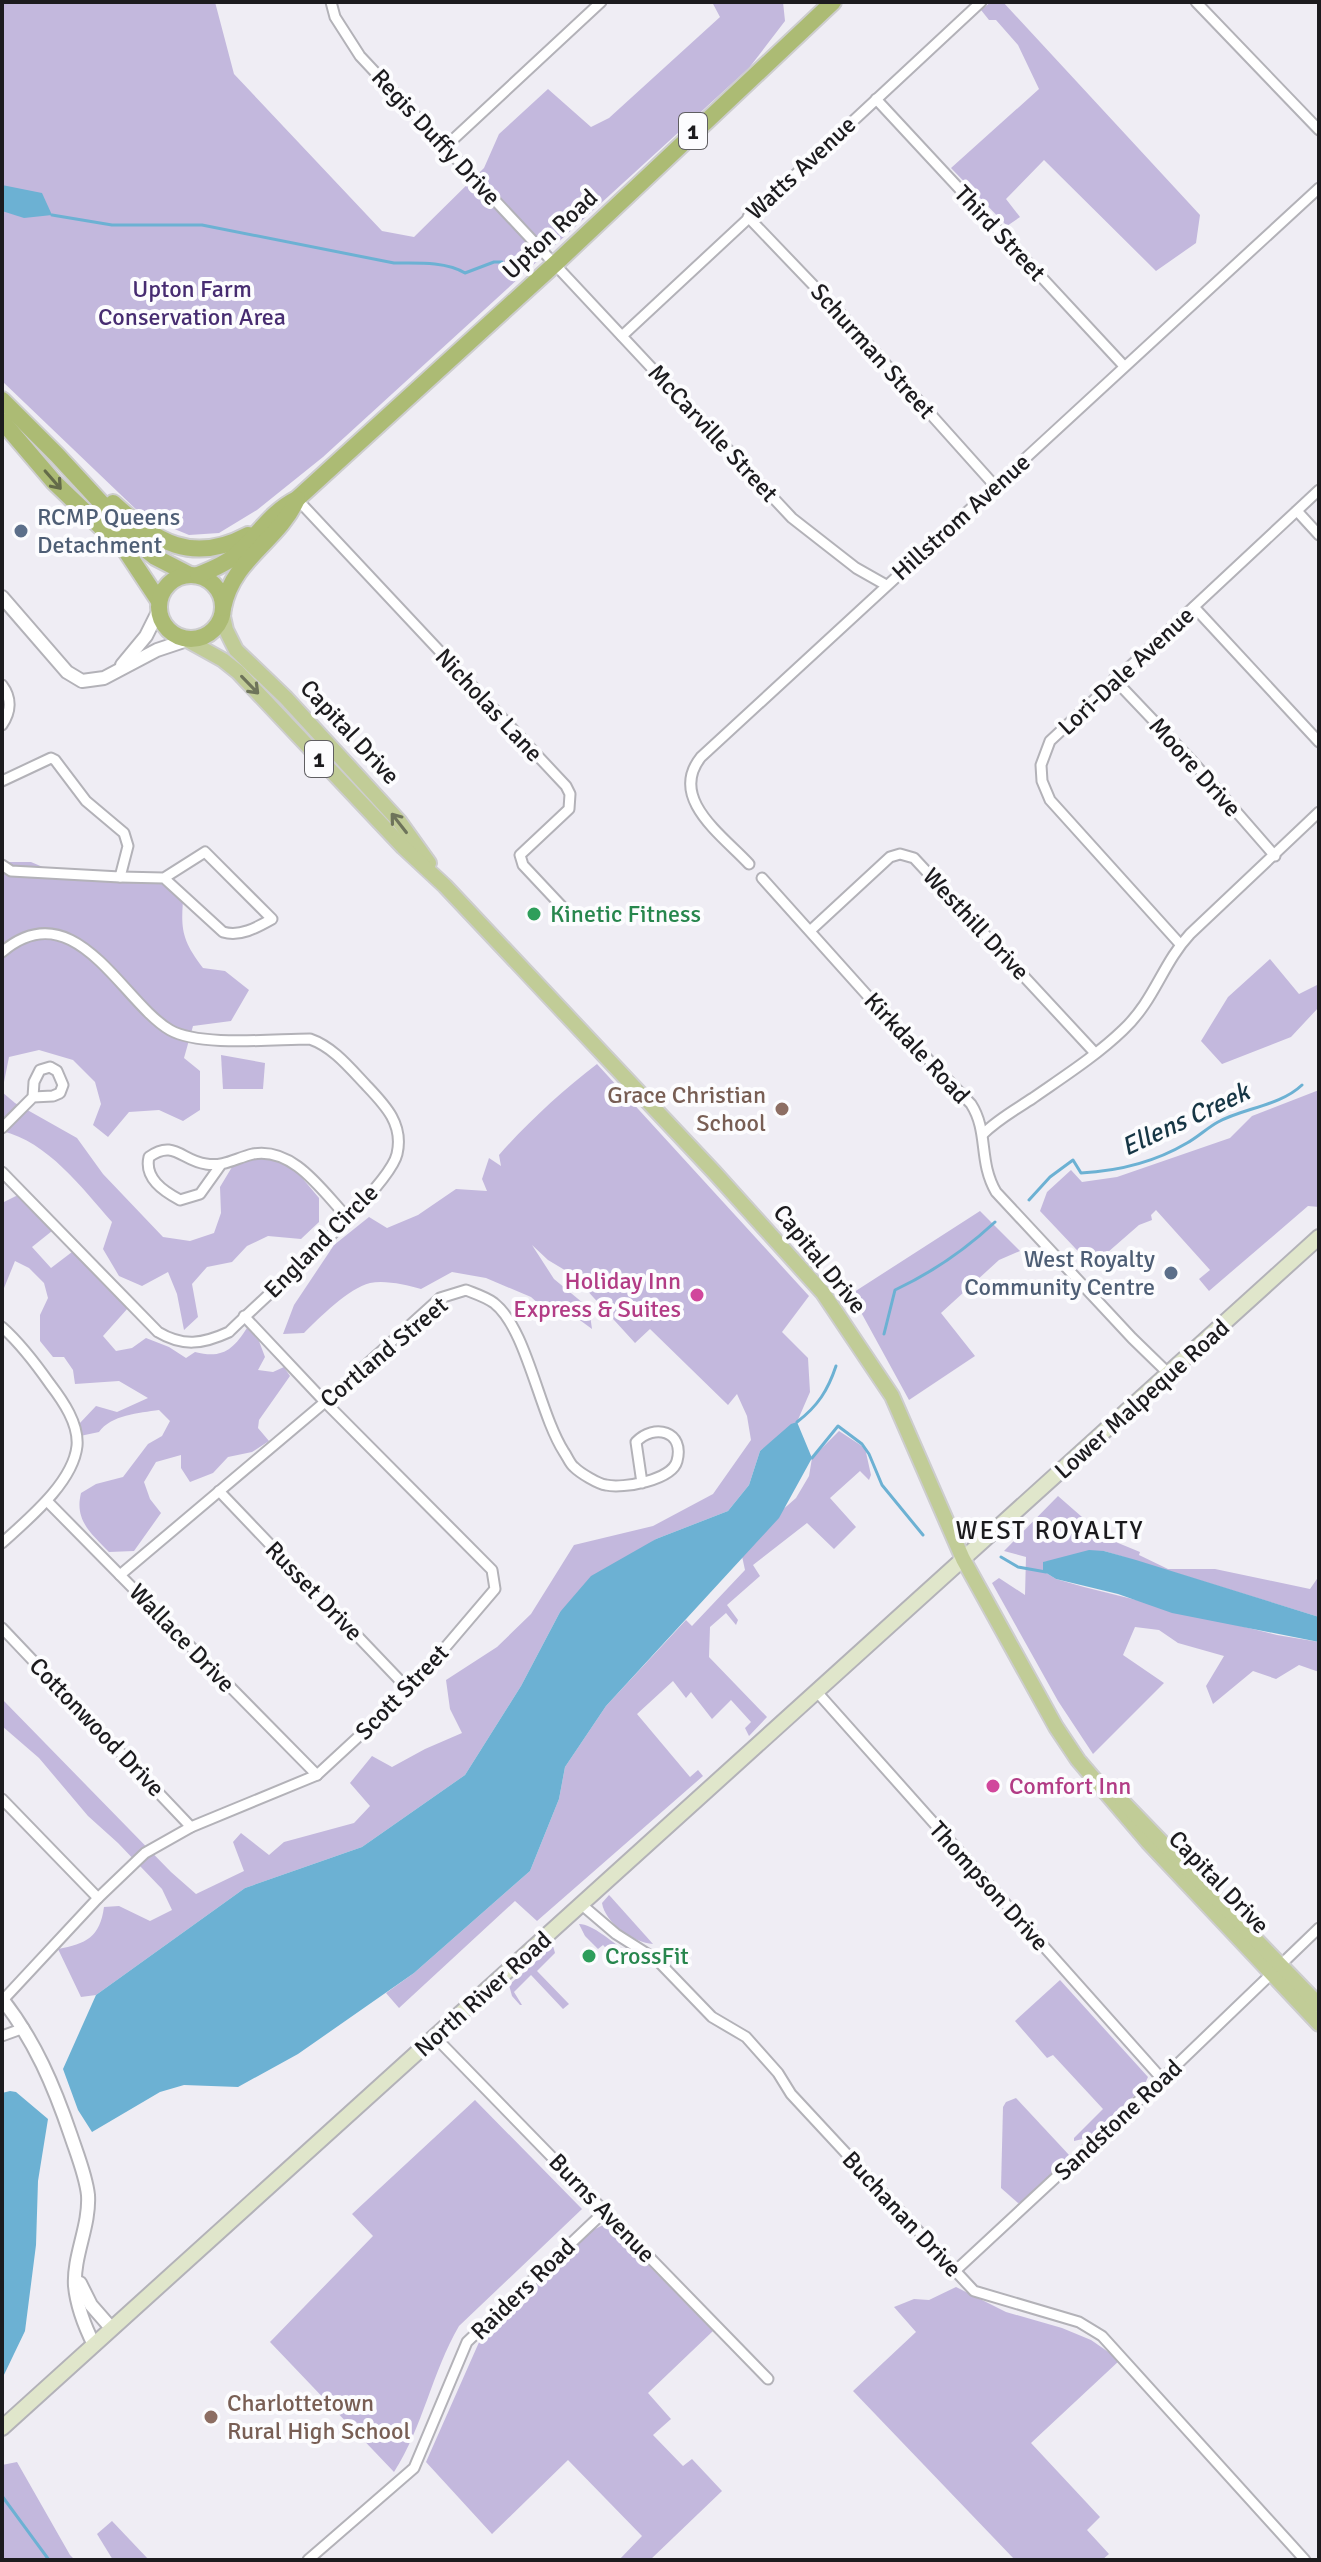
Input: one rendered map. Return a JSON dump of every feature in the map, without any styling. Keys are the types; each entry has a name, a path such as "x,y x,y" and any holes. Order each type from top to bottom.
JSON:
{"highway":[{"name":"Upton Road","path":"194,575 237,554 257,530 283,506 297,499 556,263 833,2"},
{"path":"2,400 141,546 155,557 212,583 221,596 222,612 216,627 187,640 168,630 159,606 126,551 62,491 2,421"},
{"path":"57,455 140,526 182,547 205,551 218,549 257,530"},
{"name":"Upton Road","path":"222,612 232,578 290,514 297,499"},
{"path":"159,606 167,585 181,576 194,575"}],"main road":[{"name":"Capital Drive","path":"222,612 226,630 236,650 294,707 399,821 445,886"},
{"name":"Capital Drive","path":"187,640 238,672 403,847 445,886 714,1172 823,1293 892,1396 963,1559 1045,1710 1088,1770 1138,1815 1277,1970 1319,2024"},
{"name":"Lower Malpeque Road","path":"963,1559 1319,1237"},
{"name":"North River Road","path":"2,2428 963,1559"},
{"name":"Capital Drive","path":"1277,1970 1319,2005"}],"street":[{"name":"Regis Duffy Drive","path":"331,2 335,17 360,56 556,263"},
{"path":"445,147 601,2"},
{"name":"Watts Avenue","path":"622,336 981,2"},
{"path":"1196,2 1319,130"},
{"name":"Third Street","path":"876,99 1124,366"},
{"name":"Hillstrom Avenue","path":"749,864 699,811 691,797 689,785 696,763 1319,188"},
{"name":"Schurman Street","path":"748,217 840,313 995,486"},
{"name":"McCarville Street","path":"556,263 792,518 856,568 886,585"},
{"name":"Lori-Dale Avenue","path":"1180,944 1050,800 1042,781 1041,765 1050,741 1319,490"},
{"name":"Nicholas Lane","path":"297,499 566,786 571,802 569,809 520,855 523,865 569,914"},
{"path":"1297,511 1319,535"},
{"path":"2,597 74,677 91,682 157,650 187,640"},
{"path":"114,672 146,636 159,606"},
{"path":"1194,607 1319,742"},
{"name":"Moore Drive","path":"1114,679 1193,762 1275,856"},
{"path":"2,685 10,709 2,725"},
{"path":"2,781 51,758 55,760 86,801 124,833 128,846 120,877"},
{"path":"983,1134 997,1119 1030,1100 1120,1033 1141,1011 1180,944 1319,812"},
{"path":"2,865 11,871 164,878 205,852 272,919 245,932 232,935 223,932 164,878"},
{"name":"Westhill Drive","path":"811,930 890,857 900,854 914,858 1095,1053"},
{"name":"Kirkdale Road","path":"762,878 875,1004 971,1104 983,1134 982,1153 996,1192 1169,1374"},
{"name":"England Circle","path":"2,952 26,938 45,934 63,937 77,943 115,974 144,1007 170,1029 196,1039 310,1039 330,1049 389,1109 398,1136 397,1155 385,1178 347,1217 229,1332 208,1341 188,1344 164,1336 2,1172"},
{"path":"2,1128 33,1097"},
{"path":"220,1166 200,1194 180,1200 152,1178 147,1167 149,1157 163,1149 172,1150 197,1163 220,1166 256,1153 282,1157 300,1168 347,1217"},
{"name":"Cortland Street","path":"120,1575 325,1402 440,1298 466,1290 495,1304 508,1320 555,1438 574,1467 605,1485 642,1483 659,1478 674,1468 678,1460 675,1442 665,1431 649,1433 636,1442 642,1483"},
{"name":"Scott Street","path":"2,2000 145,1853 191,1827 317,1775 409,1690 495,1589 492,1570 244,1316"},
{"path":"2,1327 66,1406 77,1446 69,1467 47,1501 2,1543"},
{"name":"Russet Drive","path":"219,1491 409,1690"},
{"name":"Wallace Drive","path":"47,1501 317,1775"},
{"name":"Cottonwood Drive","path":"2,1628 191,1827"},
{"name":"Thompson Drive","path":"817,1692 1162,2079"},
{"path":"2,1799 98,1898"},
{"name":"Buchanan Drive","path":"582,1905 616,1934 657,1960 712,2017 746,2037 778,2073 791,2094 974,2291 1079,2322 1102,2336 1305,2560"},
{"name":"Sandstone Road","path":"954,2272 1319,1928"},
{"path":"2,2000 24,2028 52,2083 77,2153 88,2195 86,2226 75,2285 94,2345"},
{"path":"2,2036 24,2028"},
{"name":"Burns Avenue","path":"435,2037 768,2379"},
{"name":"Raiders Road","path":"308,2560 414,2468 467,2342 605,2211"},
{"path":"77,2269 81,2288 112,2329"}],"green space":[{"name":"Upton Farm Conservation Area","path":"2,2 215,2 234,74 382,231 414,237 484,168 499,134 548,89 591,127 609,118 720,17 712,2 783,2 785,21 749,68 323,457 257,510 219,533 189,535 143,516 2,381"},
{"path":"991,2 1003,2 1200,215 1196,243 1156,271 1044,160 1006,199 1020,217 1007,226 951,168 1039,89 1018,45 996,20 989,20 981,10"},
{"path":"2,862 31,862 64,876 156,878 184,888 183,931 189,948 203,968 225,971 249,990 231,1021 193,1026 184,1058 200,1071 200,1110 183,1121 159,1110 129,1112 108,1137 93,1125 101,1104 95,1082 73,1060 39,1050 9,1057 2,1092"},
{"path":"1270,959 1299,994 1319,984 1319,1007 1291,1037 1222,1064 1201,1041 1228,997"},
{"path":"221,1055 265,1063 263,1089 223,1089"},
{"path":"597,1064 809,1296 782,1332 808,1358 810,1392 797,1422 760,1451 749,1485 728,1511 656,1539 560,1612 521,1686 465,1775 362,1847 245,1888 96,1995 81,1997 58,1949 76,1945 90,1937 99,1926 104,1907 119,1906 150,1921 172,1910 162,1889 88,1816 39,1758 2,1726 2,1699 196,1894 244,1871 233,1842 241,1833 269,1855 284,1842 354,1823 370,1806 350,1783 372,1756 392,1767 462,1733 450,1709 446,1680 497,1647 531,1614 574,1545 653,1526 713,1494 751,1440 747,1416 737,1394 728,1405 650,1329 635,1343 573,1275 548,1260 532,1245 554,1279 589,1308 592,1329 577,1318 548,1312 531,1297 486,1278 452,1272 421,1289 383,1282 370,1283 335,1304 304,1333 283,1334 294,1305 334,1245 369,1217 387,1228 418,1215 456,1189 487,1191 482,1179 489,1158 501,1166 499,1155 510,1143 546,1107"},
{"path":"1319,1090 1319,1207 1308,1206 1209,1291 1199,1279 1210,1270 1156,1210 1151,1215 1152,1220 1139,1225 1092,1266 1040,1211 1047,1192 1071,1170 1082,1182 1117,1177 1230,1138 1252,1116"},
{"path":"2,1092 15,1103 77,1138 103,1174 163,1237 190,1241 214,1233 221,1213 220,1187 235,1162 266,1151 293,1167 319,1198 319,1222 301,1239 268,1236 247,1246 232,1262 207,1267 192,1284 198,1317 184,1330 177,1294 168,1272 142,1286 119,1276 103,1249 112,1222 49,1156 19,1137 2,1131"},
{"path":"18,1195 52,1231 32,1247 51,1268 72,1252 128,1308 103,1336 116,1351 132,1348 146,1338 186,1358 195,1352 220,1353 232,1347 247,1328 259,1341 265,1357 258,1370 273,1372 284,1367 290,1376 259,1420 258,1428 269,1441 252,1452 228,1457 213,1473 190,1482 181,1468 181,1455 156,1462 144,1482 150,1499 161,1513 134,1551 109,1552 96,1539 82,1519 81,1493 96,1484 123,1477 148,1444 162,1436 170,1421 159,1410 143,1412 118,1418 99,1432 80,1436 79,1424 96,1406 117,1412 148,1398 119,1381 75,1384 73,1370 64,1357 53,1357 40,1341 40,1315 48,1298 44,1283 29,1268 15,1261 2,1293 2,1203"},
{"path":"980,1211 1020,1251 999,1260 941,1313 975,1356 909,1400 851,1294"},
{"path":"839,1431 865,1448 871,1475 869,1480 860,1471 830,1498 856,1527 834,1549 807,1523 753,1565 760,1576 727,1605 738,1620 736,1625 726,1613 710,1627 709,1657 767,1717 749,1736 745,1728 751,1722 731,1700 712,1719 691,1692 686,1698 673,1681 637,1714 690,1777 698,1770 703,1776 537,1921 515,1901 399,2008 386,1993 414,1973 530,1871 559,1799 565,1767 606,1706 686,1620 692,1626 745,1570 740,1547 796,1498 809,1476 812,1458"},
{"path":"1058,1496 1106,1538 1140,1552 1139,1555 1168,1569 1215,1569 1310,1589 1319,1576 1319,1617 1104,1551 1044,1562 1043,1571 1056,1579 1084,1587 1277,1635 1319,1642 1319,1672 1299,1665 1276,1679 1253,1671 1213,1704 1206,1686 1224,1656 1178,1643 1159,1630 1135,1627 1123,1655 1164,1683 1093,1754 1058,1701 992,1583 999,1578 1025,1595 1026,1557 1004,1551"},
{"path":"609,1895 653,1944 637,1940 614,1924 602,1903"},
{"path":"579,1924 596,1930 625,1950 616,1959 603,1945 598,1949 585,1936"},
{"path":"553,1946 555,1953 537,1971 569,2004 563,2009 531,1975 514,1992 520,2005 512,1996 509,1985"},
{"path":"1060,1980 1148,2077 1143,2088 1087,2138 1074,2141 1103,2109 1053,2055 1047,2058 1015,2021"},
{"path":"1016,2098 1070,2156 1023,2202 1018,2203 1001,2188 1003,2107 1006,2102"},
{"path":"475,2100 582,2209 459,2326 413,2437 394,2472 270,2342 373,2236 352,2214"},
{"path":"607,2223 713,2331 648,2393 671,2419 653,2435 683,2466 692,2459 722,2491 650,2560 619,2560 642,2536 568,2460 492,2534 426,2462 480,2340 591,2231"},
{"path":"956,2287 1006,2312 1091,2340 1120,2360 1031,2443 1100,2517 1087,2530 1109,2554 1102,2560 1015,2560 853,2391 916,2332 894,2307 914,2299 929,2300"},
{"path":"17,2462 75,2560 2,2560 2,2465"},
{"path":"112,2521 149,2560 113,2560 97,2534"}],"water":[{"path":"2,185 42,193 52,215 24,218 2,211"},
{"path":"797,1422 812,1458 779,1518 606,1706 565,1767 559,1799 530,1871 414,1973 298,2054 238,2087 184,2085 160,2092 92,2132 78,2110 63,2069 96,1995 245,1888 362,1847 465,1775 521,1686 560,1612 591,1576 656,1539 728,1511 749,1485 760,1451"},
{"path":"1089,1550 1136,1560 1319,1617 1319,1642 1172,1613 1118,1594 1056,1579 1043,1571 1043,1562"},
{"path":"16,2092 48,2119 38,2181 36,2245 25,2331 2,2379 2,2093"}],"waterway":[{"path":"52,215 112,225 202,225 394,263 440,265 465,273 502,262"},
{"name":"Ellens Creek","path":"1029,1200 1050,1177 1073,1160 1081,1173 1122,1168 1149,1160 1175,1150 1228,1117 1283,1098 1302,1085"},
{"name":"Ellens Creek","path":"884,1334 895,1290 947,1260 995,1222"},
{"name":"Ellens Creek","path":"797,1422 821,1397 836,1366"},
{"path":"812,1458 838,1426 862,1444 882,1485 923,1535"},
{"path":"1001,1557 1018,1567 1046,1572"},
{"path":"2,2496 49,2560"}],"place":[{"name":"RCMP Queens Detachment","path":"21,531"},
{"name":"Kinetic Fitness","path":"534,914"},
{"name":"Grace Christian School","path":"782,1109"},
{"name":"West Royalty Community Centre","path":"1171,1273"},
{"name":"Holiday Inn Express & Suites","path":"697,1295"},
{"name":"Comfort Inn","path":"993,1786"},
{"name":"CrossFit","path":"589,1956"},
{"name":"Charlottetown Rural High School","path":"211,2417"}],"district":[{"name":"WEST ROYALTY","path":"1050,1530"}]}
